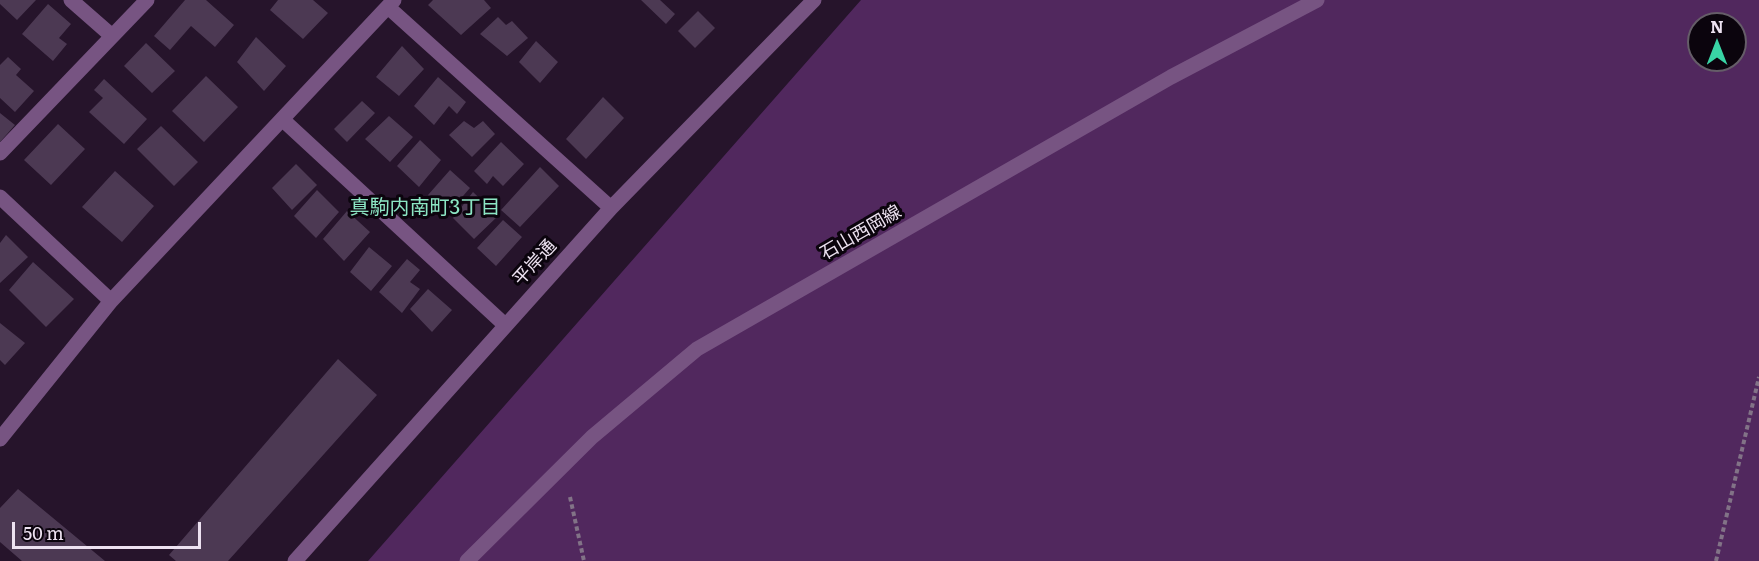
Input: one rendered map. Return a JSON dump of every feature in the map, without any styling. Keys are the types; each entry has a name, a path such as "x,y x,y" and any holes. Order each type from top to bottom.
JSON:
{"street":[{"path":"71,0 112,36"},
{"path":"0,153 147,0"},
{"name":"平岸通","path":"295,561 611,208 814,0"},
{"name":"石山西岡線","path":"467,561 592,437 697,349 1171,77 1317,0"},
{"path":"0,439 111,301 391,4 611,208"},
{"path":"282,119 505,325"},
{"path":"0,198 111,301"}],"path":[{"path":"1716,561 1759,377"},
{"path":"570,497 584,561"}],"shaded area":[{"path":"861,0 1759,0 1759,561 368,561"}],"building":[{"path":"0,0 36,0 17,20 0,4"},
{"path":"185,0 206,0 234,25 215,47 191,26 170,50 154,36"},
{"path":"278,0 313,0 328,13 303,39 270,10"},
{"path":"433,0 484,0 491,8 461,35 428,5"},
{"path":"641,0 660,0 675,14 666,24"},
{"path":"48,4 71,24 59,38 67,44 53,61 22,34"},
{"path":"698,11 715,28 695,48 678,31"},
{"path":"498,17 506,25 512,21 528,38 507,56 480,34"},
{"path":"256,37 286,66 264,91 237,62"},
{"path":"536,41 558,62 540,83 519,62"},
{"path":"146,43 175,71 152,93 124,66"},
{"path":"402,46 424,69 399,96 376,77"},
{"path":"8,57 21,69 16,75 34,91 15,112 0,98 0,65"},
{"path":"206,76 238,107 204,142 172,111"},
{"path":"438,77 466,102 457,114 449,106 434,125 414,106"},
{"path":"104,79 147,119 124,144 89,112 103,98 94,90"},
{"path":"603,97 624,118 586,159 566,139"},
{"path":"362,101 375,113 347,142 334,129"},
{"path":"0,113 15,125 0,142"},
{"path":"389,116 413,137 390,162 365,139"},
{"path":"464,121 474,128 483,121 495,134 472,157 449,135"},
{"path":"58,124 85,149 51,185 24,160"},
{"path":"161,126 198,162 174,186 137,149"},
{"path":"420,140 441,160 419,187 397,166"},
{"path":"501,142 524,164 503,186 493,176 487,184 474,171"},
{"path":"296,164 317,185 292,210 272,188"},
{"path":"540,167 559,186 520,227 501,210"},
{"path":"450,170 470,188 449,212 428,195"},
{"path":"115,171 154,206 122,242 82,207"},
{"path":"317,190 339,212 316,238 294,216"},
{"path":"473,192 498,216 474,239 453,218"},
{"path":"347,211 370,232 344,261 323,239"},
{"path":"503,220 522,237 496,266 477,248"},
{"path":"6,235 28,257 0,283 0,243"},
{"path":"369,247 392,266 371,291 350,272"},
{"path":"407,259 420,270 410,282 420,289 402,313 379,292"},
{"path":"33,262 74,299 46,327 9,290"},
{"path":"428,289 452,310 432,332 410,309"},
{"path":"0,323 25,343 5,365 0,360"},
{"path":"338,359 377,395 228,561 176,561 169,555"},
{"path":"18,489 105,561 22,561 0,542 0,508"}],"district":[{"name":"真駒内南町3丁目","path":"425,208"}]}
